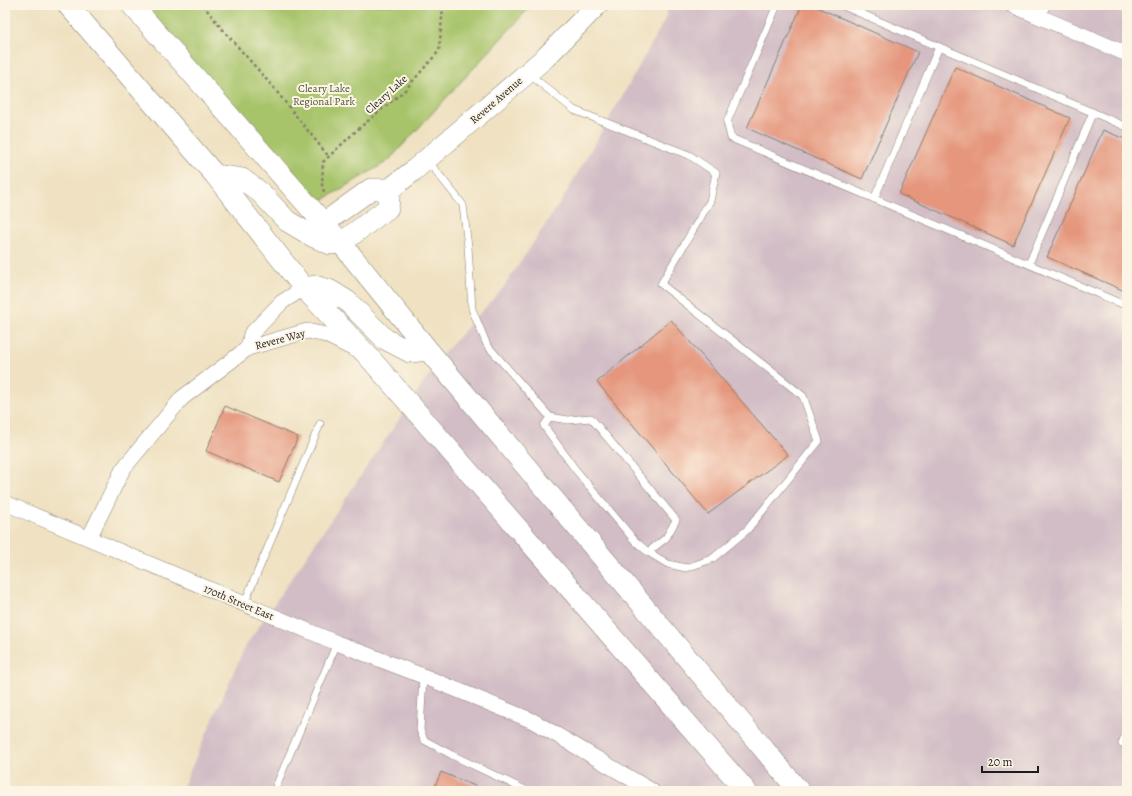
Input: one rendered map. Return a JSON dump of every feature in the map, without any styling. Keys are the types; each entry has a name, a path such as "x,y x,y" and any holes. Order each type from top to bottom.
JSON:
{"main road":[{"path":"68,5 215,175 304,288 368,356 746,791"},
{"path":"132,5 342,243 428,350 799,791"},
{"name":"Revere Avenue","path":"390,189 546,57 597,5"},
{"path":"215,175 242,179 261,193 287,221 314,237 330,244 342,243 388,208 390,189 371,190 324,223"},
{"path":"304,288 315,286 329,290 341,297 347,301 385,339 410,352 428,350"}],"street":[{"path":"1012,5 1044,11 1127,54"},
{"name":"Revere Way","path":"304,288 282,302 251,334 248,348 307,331 326,335 368,356"},
{"path":"89,538 123,468 172,409 182,398 248,348"},
{"name":"170th Street East","path":"5,503 337,643 533,721 652,791"}],"lane":[{"path":"777,5 727,122 731,138 1127,306"},
{"path":"841,5 1127,127"},
{"path":"874,199 939,47"},
{"path":"528,73 574,110 689,155 716,173 710,201 661,284 803,396 819,441 747,530 712,559 686,568 668,564 648,552 635,541 575,469 544,426 550,417"},
{"path":"1029,264 1093,112"},
{"path":"427,159 463,205 468,247 472,309 487,345 550,417 568,420 591,418 676,520 666,538 648,552"},
{"path":"244,604 320,424"},
{"path":"274,791 337,643"},
{"path":"423,676 420,730 424,740 527,791"},
{"path":"1127,731 1122,743 1127,745"}],"path":[{"path":"203,5 273,87 329,157"},
{"name":"Cleary Lake","path":"322,185 323,162 357,130 405,90 439,51 442,5"}],"shaded area":[{"path":"669,5 1127,5 1127,791 181,791 245,647 444,353 503,288 562,200 664,21"}],"green space":[{"name":"Cleary Lake Regional Park","path":"128,5 532,5 388,161 306,210"}],"building":[{"path":"802,5 812,5 918,52 862,179 747,128"},
{"path":"955,67 1070,118 1013,245 899,194"},
{"path":"1103,130 1127,140 1127,292 1047,257"},
{"path":"671,320 788,455 708,514 597,382"},
{"path":"225,406 298,437 279,482 206,451"},
{"path":"441,772 487,791 433,791"}]}
